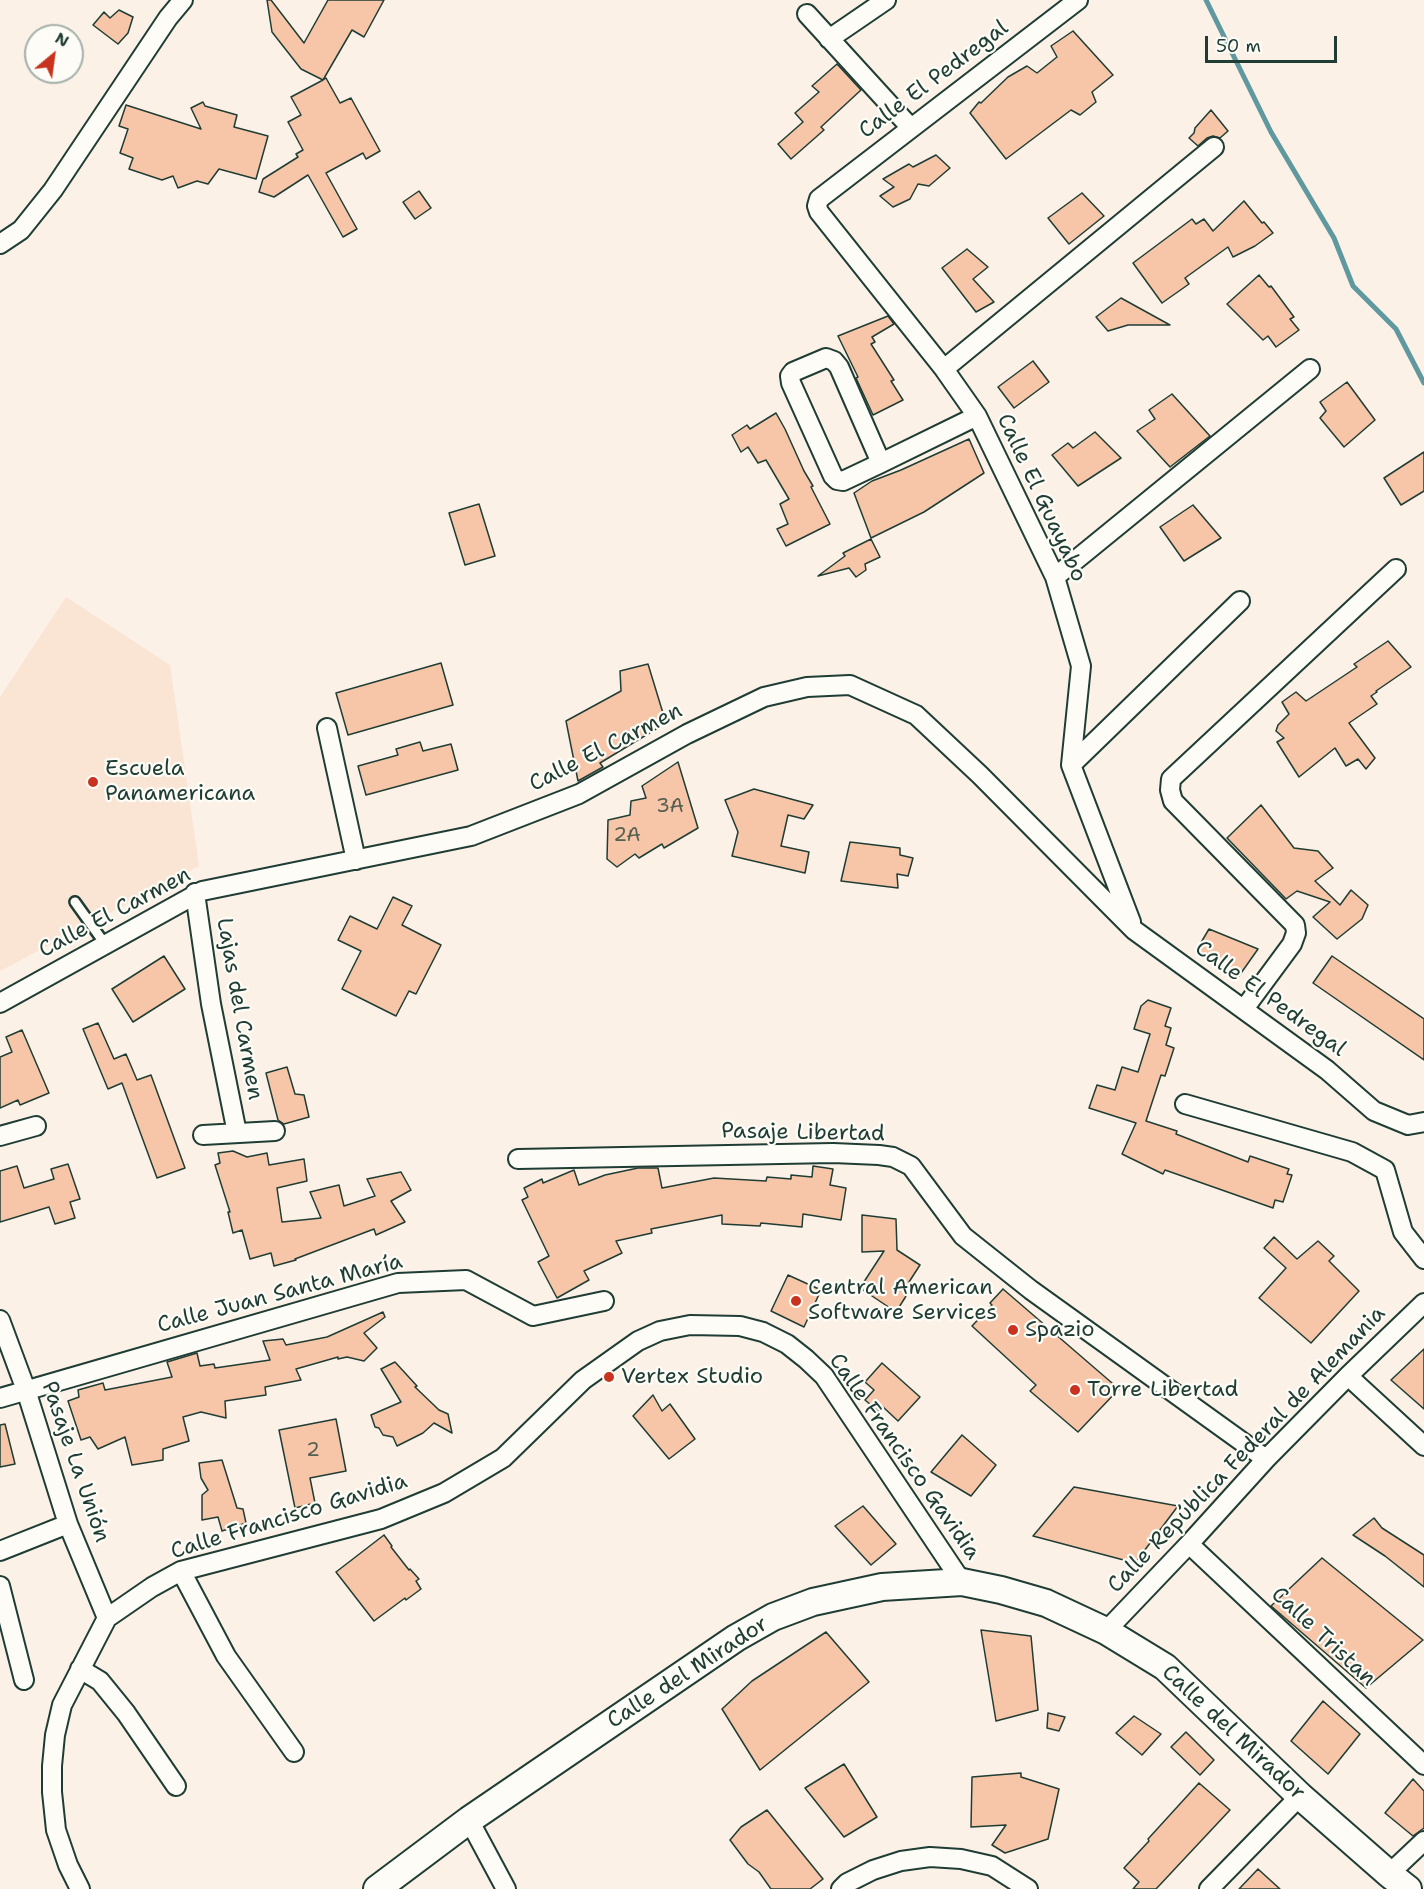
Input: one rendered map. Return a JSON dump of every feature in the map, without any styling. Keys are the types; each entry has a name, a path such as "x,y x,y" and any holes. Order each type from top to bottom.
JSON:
{"street":[{"path":"0,244 21,230 53,190 168,18 183,0"},
{"path":"829,39 886,0"},
{"name":"Calle El Pedregal","path":"819,199 1078,0"},
{"path":"807,14 911,128"},
{"path":"944,369 1214,147"},
{"name":"Calle El Guayabo","path":"819,199 817,206 819,212 944,369 977,416 1055,577 1081,666 1071,765 1134,930"},
{"path":"881,463 839,367 834,361 826,358 793,372 790,376 791,383 837,480 843,481 881,463 977,416"},
{"path":"1055,577 1310,369"},
{"path":"1244,1009 1292,944 1296,933 1295,925 1173,801 1170,790 1171,779 1396,569"},
{"path":"1071,765 1240,601"},
{"name":"Calle El Carmen","path":"0,1003 195,893 471,836 579,794 687,734 764,697 807,687 850,685 916,715 980,775 1134,930"},
{"path":"327,728 356,860"},
{"name":"Lajas del Carmen","path":"195,893 211,1004 237,1133"},
{"name":"Calle El Pedregal","path":"1134,930 1327,1070 1374,1111 1408,1125 1424,1122"},
{"path":"1185,1104 1352,1152 1385,1170 1403,1232 1424,1259"},
{"path":"0,1136 36,1126"},
{"path":"203,1135 275,1131"},
{"name":"Pasaje Libertad","path":"518,1159 833,1153 892,1157 911,1166 963,1236 1031,1290 1266,1459"},
{"name":"Calle Juan Santa María","path":"0,1398 398,1283 466,1280 533,1316 604,1301"},
{"name":"Calle República Federal de Alemania","path":"1106,1630 1189,1544 1266,1459 1424,1303"},
{"name":"Pasaje La Unión","path":"0,1320 26,1390 69,1524 107,1618"},
{"name":"Calle Francisco Gavidia","path":"80,1889 60,1846 54,1817 52,1766 58,1720 68,1690 107,1618 152,1587 182,1571 381,1519 444,1493 503,1458 583,1380 638,1341 660,1331 690,1325 740,1326 763,1332 787,1344 824,1376 962,1582"},
{"path":"1348,1376 1424,1446"},
{"path":"0,1551 69,1524"},
{"name":"Calle Tristan","path":"1189,1544 1424,1765"},
{"path":"182,1571 226,1656 294,1752"},
{"name":"Calle del Mirador","path":"377,1889 469,1820 736,1638 773,1617 813,1602 882,1587 962,1582 1046,1603 1106,1630 1165,1667 1300,1796 1398,1882"},
{"path":"0,1586 24,1680"},
{"path":"80,1669 99,1681 126,1713 176,1786"},
{"path":"1209,1889 1300,1796"},
{"path":"469,1820 506,1889"},
{"path":"1398,1882 1424,1841"},
{"path":"841,1889 847,1883 873,1870 901,1861 930,1857 961,1859 992,1866 1028,1889"}],"lane":[{"path":"75,902 105,944"}],"shaded area":[{"name":"Escuela Panamericana","path":"66,597 170,665 199,866 0,971 0,697"}],"building":[{"path":"267,0 271,0 304,43 328,0 384,0 364,37 352,30 323,80 301,69 272,32"},
{"path":"119,10 133,17 128,33 118,44 93,25 104,12 110,18"},
{"path":"1073,31 1113,75 1092,92 1096,102 1080,115 1071,110 1006,159 970,113 1008,77 1027,66 1037,73 1057,57 1051,46"},
{"path":"837,64 861,90 821,127 824,130 791,159 778,144 803,122 795,113 819,92 812,86"},
{"path":"326,78 340,103 351,98 380,151 366,159 363,153 326,173 357,229 343,237 308,175 274,197 259,192 263,179 298,157 296,154 303,150 288,122 301,115 291,97"},
{"path":"203,102 205,106 237,115 234,127 268,136 256,179 219,169 208,184 197,181 178,188 173,176 162,180 129,169 133,158 120,153 128,129 119,126 126,105 201,129 191,108"},
{"path":"1211,110 1228,131 1220,138 1213,136 1207,138 1198,146 1189,138"},
{"path":"936,155 950,168 929,186 918,184 910,199 893,207 880,196 894,187 883,179 909,164 913,167"},
{"path":"419,191 431,208 415,219 403,202"},
{"path":"1082,193 1104,216 1069,244 1048,218"},
{"path":"1244,201 1273,233 1255,246 1233,257 1228,247 1185,278 1189,284 1162,303 1133,263 1192,219 1196,224 1204,219 1213,231"},
{"path":"967,249 988,267 973,279 994,302 976,312 942,268"},
{"path":"1259,275 1269,287 1271,286 1294,317 1290,319 1299,330 1276,347 1268,336 1263,340 1227,304"},
{"path":"1121,298 1170,325 1128,325 1108,331 1096,317"},
{"path":"888,316 894,324 872,337 875,342 871,344 894,380 891,381 903,400 873,415 838,336"},
{"path":"1033,361 1049,382 1014,408 998,387"},
{"path":"1347,382 1375,420 1344,447 1320,418 1326,411 1320,402"},
{"path":"1172,394 1210,436 1170,467 1137,431 1155,419 1149,410"},
{"path":"776,413 830,524 786,546 777,529 788,524 780,504 789,499 766,460 758,463 748,447 741,452 732,435 747,425 750,429"},
{"path":"1095,432 1121,458 1078,486 1052,455 1068,443 1073,448"},
{"path":"969,439 984,473 924,512 871,538 854,493 872,481"},
{"path":"1424,452 1424,491 1401,505 1384,478"},
{"path":"479,504 495,556 465,565 449,513"},
{"path":"1193,505 1221,538 1184,561 1160,527"},
{"path":"871,539 880,557 865,564 866,570 856,577 849,568 818,576 845,556 843,553"},
{"path":"1388,641 1411,667 1376,691 1371,696 1377,704 1349,723 1375,758 1366,769 1358,759 1346,766 1335,748 1299,777 1277,742 1284,738 1276,731 1278,725 1289,714 1282,702 1296,692 1306,701 1357,667 1354,664"},
{"path":"441,663 453,705 348,735 336,693"},
{"path":"648,664 666,723 600,763 603,767 578,781 566,721 621,691 620,671"},
{"path":"420,742 423,751 451,744 458,770 366,795 358,766 398,755 396,749"},
{"path":"678,762 698,828 664,848 662,844 639,858 635,854 617,867 607,859 608,820 630,815 631,801 646,798 642,786"},
{"path":"754,789 813,805 804,819 788,815 781,846 809,852 805,873 732,856 738,832 725,800"},
{"path":"1261,805 1294,848 1318,851 1333,868 1315,881 1340,905 1351,890 1368,905 1362,919 1337,939 1313,917 1330,902 1297,891 1286,899 1227,838"},
{"path":"850,842 900,848 900,855 913,858 908,876 897,874 898,888 841,881"},
{"path":"393,897 412,906 402,925 441,945 416,994 409,991 396,1016 342,989 361,951 338,940 350,916 377,929"},
{"path":"1209,929 1258,949 1239,976 1196,951"},
{"path":"164,956 185,989 133,1022 112,989"},
{"path":"1332,956 1424,1019 1424,1060 1313,983"},
{"path":"1148,1000 1171,1008 1165,1026 1171,1028 1166,1045 1174,1048 1165,1076 1161,1075 1146,1121 1177,1131 1176,1134 1248,1162 1250,1156 1289,1169 1287,1174 1292,1175 1283,1202 1275,1200 1273,1208 1165,1170 1163,1174 1122,1154 1136,1123 1089,1108 1097,1085 1115,1090 1122,1067 1138,1072 1150,1034 1134,1029 1141,1006"},
{"path":"98,1023 114,1059 126,1054 137,1080 151,1075 185,1168 157,1178 122,1083 108,1089 83,1029"},
{"path":"22,1030 49,1093 20,1105 18,1100 0,1108 0,1057 12,1052 6,1037"},
{"path":"287,1067 295,1094 304,1095 309,1117 284,1124 278,1120 266,1073"},
{"path":"233,1151 247,1157 267,1153 269,1165 304,1159 307,1181 277,1188 282,1222 321,1218 310,1192 339,1185 344,1206 375,1196 367,1179 401,1172 411,1190 391,1201 405,1222 376,1235 374,1229 296,1260 274,1266 271,1253 250,1259 242,1230 233,1233 228,1212 230,1212 215,1165 220,1163 218,1153"},
{"path":"68,1164 80,1199 70,1202 75,1218 55,1224 49,1207 0,1222 0,1171 17,1166 24,1188 54,1179 51,1169"},
{"path":"813,1166 833,1169 830,1185 846,1188 841,1220 803,1214 802,1227 761,1223 760,1226 722,1224 722,1215 651,1229 652,1233 616,1241 622,1253 584,1271 589,1280 557,1298 538,1262 549,1256 522,1200 528,1197 524,1188 542,1179 543,1183 574,1170 579,1185 605,1175 638,1168 658,1168 662,1188 714,1178 766,1181 767,1177 791,1179 791,1175 812,1177"},
{"path":"862,1215 896,1219 897,1250 920,1265 909,1282 913,1285 896,1312 860,1288 884,1251 862,1252"},
{"path":"1274,1237 1297,1259 1318,1241 1334,1256 1329,1261 1359,1291 1311,1343 1259,1298 1286,1268 1264,1248"},
{"name":"Central American Software Services","path":"788,1275 821,1290 804,1327 771,1311"},
{"path":"1003,1289 1119,1389 1078,1432 1030,1391 1036,1385 972,1326 992,1305 990,1303"},
{"path":"383,1312 385,1317 364,1333 377,1348 364,1361 347,1357 338,1359 338,1357 296,1369 301,1380 265,1387 266,1395 225,1401 226,1418 201,1412 183,1417 189,1441 163,1449 163,1460 132,1465 125,1437 98,1449 90,1437 81,1440 68,1401 79,1397 78,1390 103,1383 105,1390 172,1377 167,1362 197,1353 200,1366 214,1364 215,1368 270,1360 263,1341 283,1339 286,1345 327,1337"},
{"path":"1424,1349 1424,1409 1391,1380"},
{"path":"395,1362 417,1386 415,1387 439,1410 448,1414 452,1433 434,1423 423,1433 397,1446 393,1437 383,1435 379,1428 375,1427 371,1415 401,1402 381,1369"},
{"path":"882,1363 920,1397 898,1421 882,1406 878,1411 865,1400 874,1390 865,1382"},
{"path":"653,1395 662,1411 670,1404 695,1439 669,1459 633,1416"},
{"path":"336,1419 346,1471 310,1478 315,1503 295,1508 279,1430"},
{"path":"5,1424 15,1464 0,1467 0,1425"},
{"path":"962,1435 996,1465 971,1496 931,1472"},
{"path":"222,1460 237,1508 243,1509 246,1523 222,1531 218,1517 202,1520 202,1495 208,1490 201,1478 199,1463"},
{"path":"1074,1487 1178,1506 1135,1563 1033,1536"},
{"path":"863,1506 896,1544 871,1565 835,1526"},
{"path":"1374,1518 1382,1528 1424,1555 1424,1587 1385,1556 1353,1535"},
{"path":"384,1535 409,1570 419,1579 416,1581 421,1589 374,1621 336,1572"},
{"path":"1322,1558 1423,1640 1366,1688 1271,1606"},
{"path":"981,1630 1031,1636 1038,1710 996,1721"},
{"path":"826,1632 869,1682 760,1770 722,1709 752,1681"},
{"path":"1323,1701 1360,1734 1328,1774 1291,1741"},
{"path":"1048,1713 1065,1717 1059,1731 1047,1728"},
{"path":"1134,1716 1161,1734 1142,1755 1116,1733"},
{"path":"1186,1732 1214,1760 1200,1775 1171,1747"},
{"path":"844,1764 877,1817 844,1837 805,1788"},
{"path":"1021,1773 1021,1777 1059,1789 1048,1839 1005,1853 992,1845 1006,1825 971,1827 972,1777"},
{"path":"1413,1779 1424,1791 1424,1828 1413,1836 1385,1813"},
{"path":"1199,1783 1230,1810 1156,1889 1133,1889 1139,1882 1124,1868"},
{"path":"767,1810 823,1879 810,1889 771,1889 730,1840 741,1827"},
{"path":"1258,1869 1280,1889 1239,1889"}],"waterway":[{"path":"1206,0 1271,132 1334,238 1353,286 1396,329 1424,383"}],"place":[{"name":"Escuela Panamericana","path":"93,782"},
{"name":"Central American Software Services","path":"796,1301"},
{"name":"Spazio","path":"1013,1330"},
{"name":"Vertex Studio","path":"609,1377"},
{"name":"Torre Libertad","path":"1075,1390"}]}
